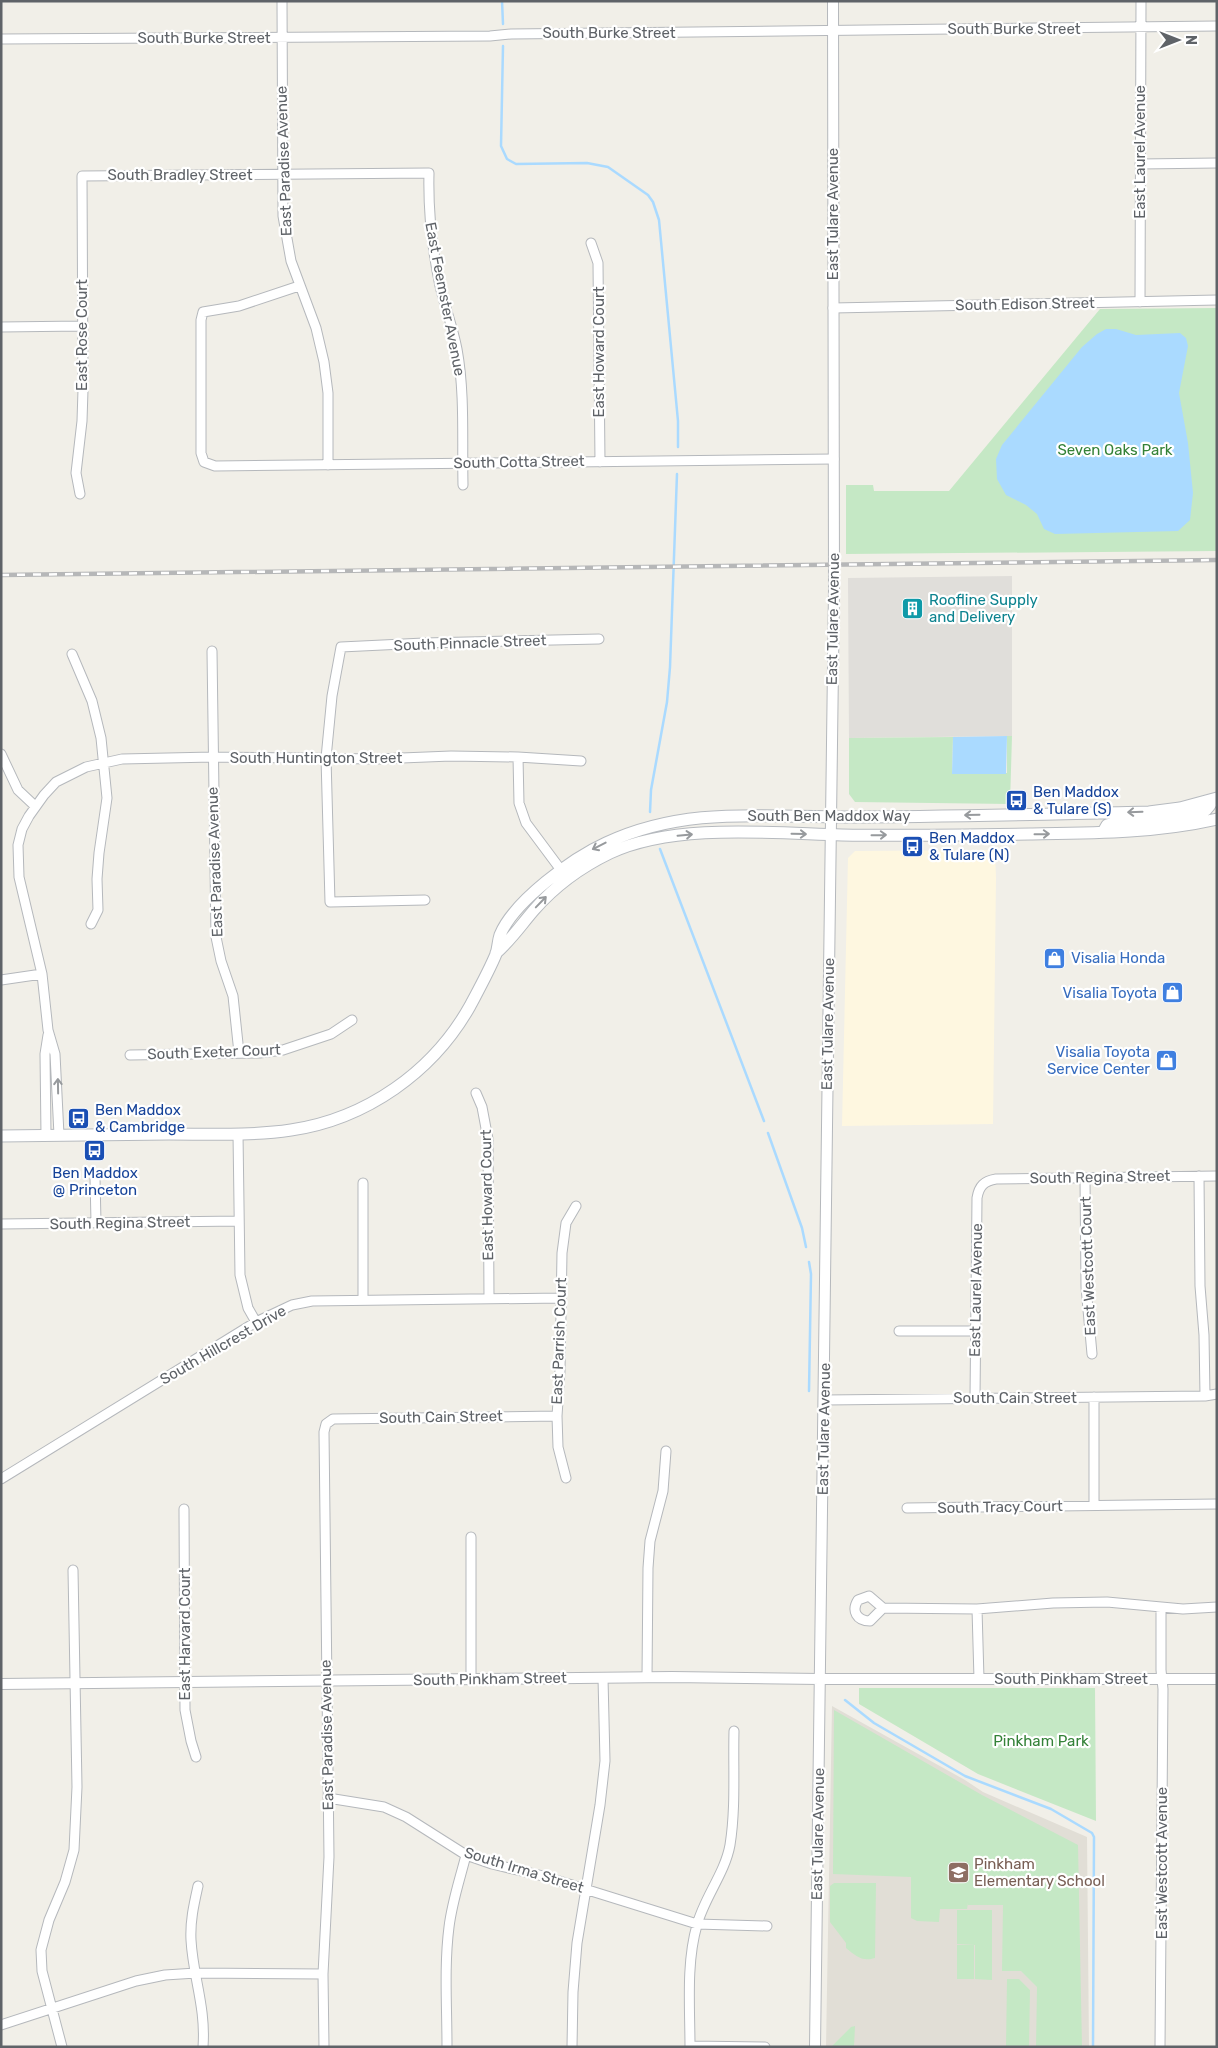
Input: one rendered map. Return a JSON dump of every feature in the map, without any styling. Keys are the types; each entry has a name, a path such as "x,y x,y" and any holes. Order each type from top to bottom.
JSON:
{"main road":[{"name":"South Ben Maddox Way","path":"1,1136 238,1134 287,1131 325,1123 359,1110 394,1089 420,1068 449,1038 471,1004 496,953 500,934 515,913 534,892 585,853 630,832 672,821 712,816 831,817 1149,812 1180,808 1215,799"},
{"path":"1103,832 1107,825 1113,823 1142,822 1201,813 1215,799"},
{"name":"South Ben Maddox Way","path":"496,953 511,940 538,905 564,882 598,860 634,844 660,838 703,834 831,835 1153,831 1217,819"}],"street":[{"name":"East Paradise Avenue","path":"282,1 282,174 285,235 299,286 316,328 324,362 328,393 328,465"},
{"name":"East Tulare Avenue","path":"815,2047 831,835 834,459 833,1"},
{"name":"East Laurel Avenue","path":"1140,302 1141,1"},
{"name":"South Burke Street","path":"1,39 1217,26"},
{"path":"1140,164 1217,163"},
{"name":"South Bradley Street","path":"82,176 428,173"},
{"name":"East Feemster Avenue","path":"428,173 428,212 431,244 440,288 457,347 461,380 463,485"},
{"name":"East Rose Court","path":"80,494 76,473 82,421 82,176"},
{"name":"East Howard Court","path":"591,243 598,263 600,462"},
{"name":"South Cotta Street","path":"299,286 239,306 204,312 202,320 201,453 204,462 215,466 834,459"},
{"name":"South Edison Street","path":"833,308 1217,300"},
{"path":"1,327 82,326"},
{"name":"South Pinnacle Street","path":"326,758 332,696 341,648 424,643 599,639"},
{"name":"East Paradise Avenue","path":"212,651 216,937 221,961 234,996 239,1053"},
{"path":"72,654 92,701 104,762 107,798 99,853 97,879 98,910 91,924"},
{"path":"1,754 18,790 35,806 22,829 18,845 18,861 42,974 48,1030 57,1068 58,1135"},
{"name":"South Huntington Street","path":"35,806 56,782 86,767 122,759 378,759 450,756 518,757 581,761"},
{"path":"518,757 519,802 526,824 561,870"},
{"path":"326,758 330,902 425,900"},
{"path":"1,980 42,974"},
{"name":"South Exeter Court","path":"130,1055 239,1053 283,1050 331,1034 352,1020"},
{"path":"46,1135 45,1054 48,1030"},
{"name":"East Howard Court","path":"476,1093 482,1107 488,1139 489,1298"},
{"path":"238,1134 240,1276 248,1308 256,1322"},
{"path":"1199,1176 1200,1286 1204,1335 1205,1396"},
{"name":"South Regina Street","path":"984,1183 996,1179 1217,1176"},
{"path":"95,1178 96,1222"},
{"name":"East Westcott Court","path":"1085,1178 1086,1286 1092,1354"},
{"path":"363,1183 363,1300"},
{"name":"East Laurel Avenue","path":"975,1398 977,1198 979,1187 984,1183"},
{"name":"East Parrish Court","path":"566,1478 558,1447 557,1416 560,1371 562,1253 566,1223 576,1206"},
{"name":"South Regina Street","path":"1,1224 239,1221"},
{"name":"South Hillcrest Drive","path":"1,1479 256,1322 292,1305 312,1301 561,1298"},
{"path":"899,1331 975,1331"},
{"name":"South Cain Street","path":"825,1400 1205,1396 1217,1394"},
{"name":"South Cain Street","path":"1205,1396 1217,1400"},
{"path":"1094,1397 1094,1505"},
{"name":"South Cain Street","path":"326,1424 333,1419 557,1416"},
{"name":"East Paradise Avenue","path":"324,2047 323,1974 328,1901 324,1432 326,1424"},
{"path":"647,1678 650,1541 663,1491 666,1451"},
{"name":"South Tracy Court","path":"907,1508 1217,1504"},
{"name":"East Harvard Court","path":"184,1509 185,1710 196,1757"},
{"path":"471,1537 471,1679"},
{"path":"62,2047 42,1971 41,1950 49,1920 65,1882 74,1850 77,1787 73,1570"},
{"path":"882,1608 971,1607 977,1609 1053,1603 1107,1602 1199,1609 1217,1607"},
{"name":"South Pinkham Street","path":"1161,1607 1162,1679"},
{"name":"South Pinkham Street","path":"977,1609 979,1679"},
{"path":"572,2047 573,1992 577,1943 600,1805 605,1761 603,1678"},
{"name":"South Pinkham Street","path":"1,1684 603,1678 1217,1678"},
{"name":"East Westcott Avenue","path":"1160,2047 1162,1679"},
{"path":"734,1731 732,1827 729,1847 697,1924 691,1964 690,2046 765,2046"},
{"name":"South Irma Street","path":"328,1798 384,1807 406,1817 466,1856 586,1889 697,1924 767,1926"},
{"path":"447,2047 449,1927 466,1856"},
{"path":"198,1886 191,1922 192,1954 204,2027 203,2047"},
{"path":"1,2025 136,1981 165,1975 196,1973 323,1974"}],"shaded area":[{"path":"1012,576 1012,736 849,738 848,578"},
{"path":"995,850 993,1124 842,1126 848,858 855,851"},
{"name":"Pinkham Elementary School","path":"832,1706 965,1780 983,1792 1087,1837 1089,2047 826,2047"}],"green space":[{"name":"Seven Oaks Park","path":"1217,308 1217,551 846,554 846,485 873,485 874,491 949,491 1100,309"},
{"path":"1007,736 1012,736 1010,804 855,802 849,794 849,738 953,737 952,774 1007,773"},
{"name":"Pinkham Park","path":"859,1688 1095,1688 1096,1821 978,1774 859,1704"},
{"path":"834,1710 982,1795 1078,1845 1082,2047 1036,2047 1037,1987 1021,1971 1002,1971 1003,1905 968,1905 968,1903 967,1909 940,1909 939,1922 917,1921 911,1918 911,1877 833,1874"},
{"path":"834,1883 876,1883 875,1958 863,1959 846,1948 846,1943 830,1922 830,1886"},
{"path":"957,1910 992,1910 992,1980 975,1979 975,1945 957,1944"},
{"path":"957,1945 974,1945 974,1979 957,1979"},
{"path":"1007,1979 1019,1979 1030,1990 1029,2047 1006,2047"},
{"path":"855,2026 854,2047 831,2047 851,2027"}],"water":[{"path":"1106,329 1116,329 1136,335 1180,333 1186,338 1188,346 1179,393 1188,443 1193,493 1190,520 1178,531 1055,534 1044,529 1037,514 1026,505 1006,495 997,479 996,459 1002,445 1082,347"},
{"path":"1007,736 1006,774 952,774 953,737"}],"waterway":[{"path":"502,1 503,24"},
{"path":"503,46 501,146 507,159 516,164 587,163 608,167 648,195 653,202 659,220 678,421 678,447"},
{"path":"650,812 651,790 667,702 670,667 677,474"},
{"path":"660,849 764,1121"},
{"path":"768,1133 802,1228 806,1247"},
{"path":"809,1262 811,1274 809,1391"},
{"path":"845,1700 874,1723 965,1776 1051,1809 1092,1833 1094,1837 1093,2047"}],"railway":[{"path":"1,575 1217,560"}],"place":[{"name":"Roofline Supply and Delivery","path":"913,609"},
{"name":"Ben Maddox & Tulare (S)","path":"1017,801"},
{"name":"Ben Maddox & Tulare (N)","path":"913,847"},
{"name":"Visalia Honda","path":"1055,958"},
{"name":"Visalia Toyota","path":"1173,993"},
{"name":"Visalia Toyota Service Center","path":"1166,1061"},
{"name":"Ben Maddox & Cambridge","path":"79,1119"},
{"name":"Ben Maddox @ Princeton","path":"95,1150"},
{"name":"Pinkham Elementary School","path":"958,1873"}]}
